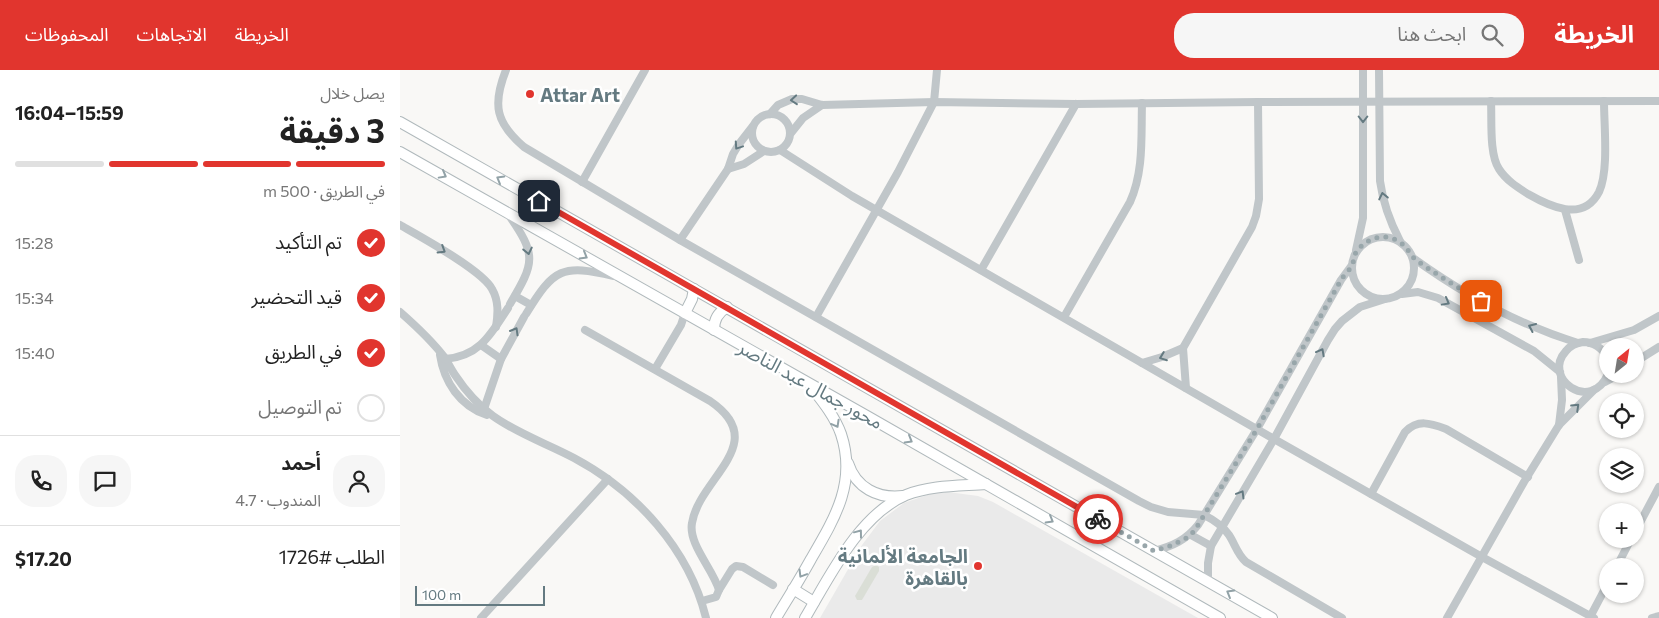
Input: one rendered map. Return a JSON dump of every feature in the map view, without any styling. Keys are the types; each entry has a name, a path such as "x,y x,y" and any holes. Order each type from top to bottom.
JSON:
{"main road":[{"name":"محور جمال عبد الناصر","path":"400,122 1272,618"},
{"name":"محور جمال عبد الناصر","path":"400,152 1220,618"},
{"path":"685,313 694,289"},
{"path":"714,330 716,316 726,307"},
{"path":"809,384 841,432 850,470 868,490 880,495 893,497 939,488 986,484"},
{"path":"776,618 827,532 840,505 846,482 847,457"},
{"path":"805,618 866,523 882,509 906,495"},
{"path":"1083,539 1096,517"},
{"path":"793,590 814,602"}],"street":[{"path":"506,70 499,88 498,106 502,122 511,135 524,147 680,240 1139,501 1168,512 1204,515 1222,526 1246,562 1342,618"},
{"path":"582,182 645,70"},
{"path":"816,317 934,102 937,70"},
{"path":"1154,551 1175,544 1191,535 1257,429 1341,280 1352,265 1363,218 1363,70"},
{"path":"1379,70 1382,192 1388,216 1400,242"},
{"path":"770,114 778,104 792,99 822,105 934,102 1076,104 1363,101 1659,101"},
{"path":"1491,101 1493,150 1499,169 1512,184 1540,200 1565,210 1574,210 1585,206 1598,194 1601,186 1605,161 1604,101"},
{"path":"1186,388 1183,348 1252,227 1256,216 1259,199 1258,102"},
{"path":"1064,317 1135,191 1140,167 1142,103"},
{"path":"981,270 1076,104"},
{"path":"791,133 789,125 784,119 778,115 770,114 762,116 757,120 752,133 758,147 764,151 780,150 786,146 791,133 799,122 822,105"},
{"path":"680,240 728,169 739,144 754,126"},
{"path":"780,150 876,210 1482,557 1592,617 1599,602"},
{"path":"728,169 744,164 764,151"},
{"path":"443,356 465,355 482,345 509,306 529,268 530,254 526,241 504,210"},
{"path":"1565,210 1579,260"},
{"path":"400,225 467,266 489,283 497,300 496,327"},
{"path":"1355,255 1361,246 1375,238 1390,238 1408,248 1415,268 1413,278 1408,287 1400,294"},
{"path":"1413,258 1449,283 1516,320 1578,343 1590,343 1634,330 1659,316"},
{"path":"1352,265 1355,280 1364,293 1374,298 1384,299"},
{"path":"484,409 501,359 531,305 546,284 562,273 582,270 623,278"},
{"path":"1208,581 1207,568 1211,546 1222,526 1274,439 1328,340 1342,321 1360,307 1400,294 1418,292 1438,298 1528,348 1561,374 1565,383 1571,388 1586,392 1594,390"},
{"path":"515,296 531,305"},
{"path":"400,312 429,339 463,386 494,417"},
{"path":"655,369 681,325 685,313"},
{"path":"585,330 720,408 729,417 734,428 735,440 732,452 699,505 692,523 692,534 719,590"},
{"path":"1559,425 1562,400 1560,362 1563,354 1570,347 1578,343"},
{"path":"1590,343 1599,347"},
{"path":"482,345 501,359"},
{"path":"1644,356 1659,347"},
{"path":"1142,363 1183,348"},
{"path":"443,356 442,367 447,380 454,392 464,402 532,438 573,457 608,479 640,506 679,554 702,601 706,618"},
{"path":"1447,618 1559,425 1604,383"},
{"path":"1371,494 1405,432 1410,426 1418,423 1435,425 1446,429 1528,477"},
{"path":"481,618 608,479"},
{"path":"1644,515 1659,487"},
{"path":"1191,535 1211,546"},
{"path":"702,601 716,597 732,569 736,566 743,567 773,585"},
{"path":"1652,618 1659,616"}],"shaded area":[{"name":"الجامعة الألمانية بالقاهرة","path":"948,492 978,496 993,502 1198,618 820,618 862,545 880,521 904,503 933,493"},
{"path":"876,565 879,567 879,571 862,600 857,600 855,596 872,567"}],"way so far":[{"path":"1098,519 1154,551 1175,544 1191,535 1257,429 1341,280 1352,265 1355,255 1361,246 1370,240 1380,237 1400,242 1408,248 1413,258 1449,283 1481,301"}],"place":[{"name":"Attar Art","path":"530,94"},
{"name":"الجامعة الألمانية بالقاهرة","path":"978,566"}],"route":[{"path":"539,201 1098,519"}]}
